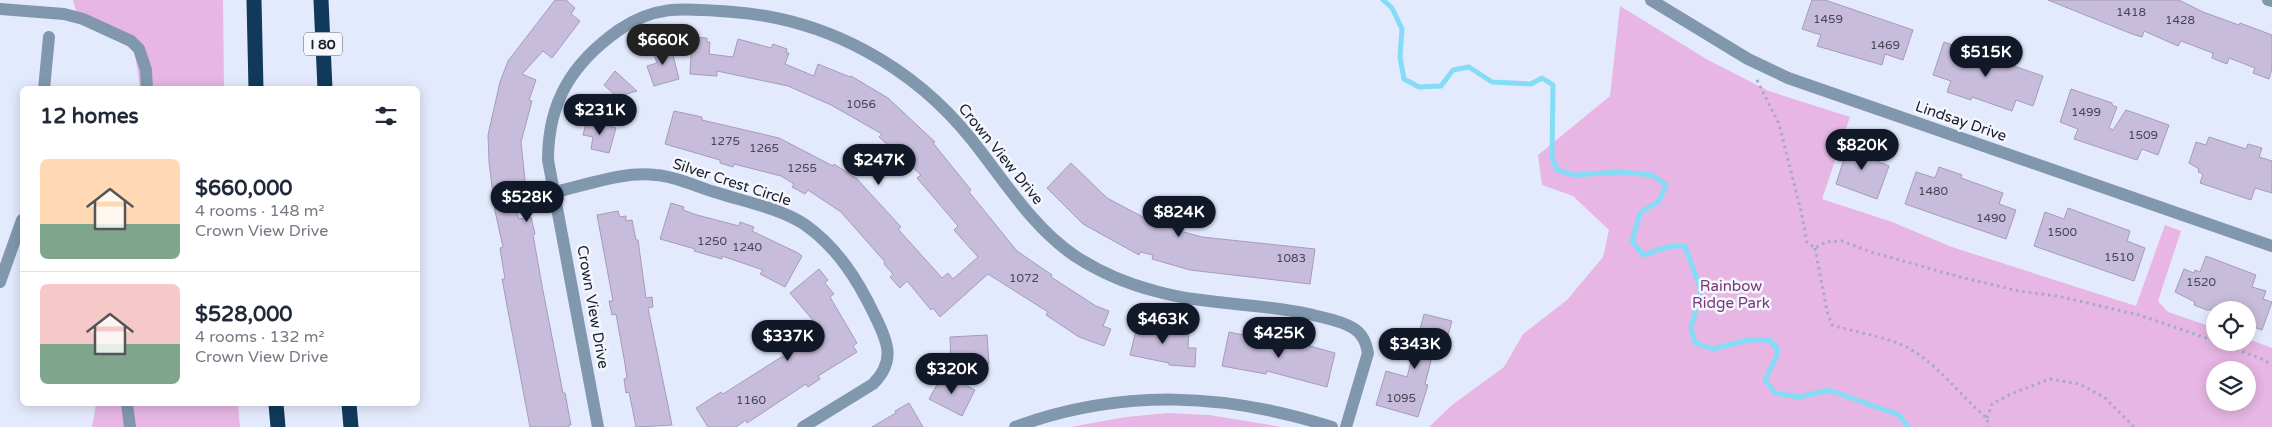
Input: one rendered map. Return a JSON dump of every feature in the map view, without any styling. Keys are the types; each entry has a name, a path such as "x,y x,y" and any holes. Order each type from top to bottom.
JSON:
{"highway":[{"path":"254,0 256,86"},
{"name":"I 80","path":"322,0 324,86"},
{"path":"276,406 278,427"},
{"path":"349,406 351,427"}],"street":[{"name":"Lindsay Drive","path":"1651,0 1748,59 1788,78 2272,246"},
{"path":"2268,0 2272,1"},
{"name":"Crown View Drive","path":"598,427 548,160 548,142 552,123 564,87 590,53 625,26 645,14 687,8 746,13 821,30 873,54 905,75 956,120 1033,218 1074,256 1127,282 1156,292 1289,310 1335,320 1355,329 1366,341 1368,353 1346,427"},
{"path":"0,10 64,14 83,19 131,41 139,49 146,70 148,86"},
{"path":"44,86 49,37"},
{"name":"Silver Crest Circle","path":"555,192 618,178 657,174 778,212 803,224 826,243 846,264 863,291 885,335 888,350 887,364 882,375 873,384 803,427"},
{"path":"0,282 20,226"},
{"path":"1015,427 1081,408 1158,399 1221,402 1264,408 1332,427"},
{"path":"127,406 130,427"}],"path":[{"path":"1755,78 1779,124 1802,211 1807,242 1815,248 1827,311 1832,325 1891,341 1909,349 1954,383 1970,403 1987,418"},
{"path":"1815,248 1826,242 1842,241 1871,252 1960,277 2138,315 2206,339"},
{"path":"2240,351 2272,365"},
{"path":"1988,427 1987,418 1992,404 2013,393 2050,379 2079,384 2104,397 2134,427"}],"green space":[{"path":"73,0 223,0 224,86 140,86 135,53 123,39 77,15"},
{"name":"Rainbow Ridge Park","path":"1620,6 1708,60 1769,91 1850,117 1822,199 1892,222 1952,247 2136,306 2165,225 2181,231 2158,301 2168,312 2206,325 2206,351 2256,351 2256,342 2272,348 2272,427 1429,427 1452,405 1504,367 1523,334 1567,300 1603,257 1609,230 1573,196 1542,185 1538,155 1610,96"},
{"path":"96,406 238,406 240,427 92,427"},
{"path":"1168,413 1209,415 1282,427 1070,427 1126,417"}],"building":[{"path":"555,0 566,0 575,8 571,14 580,21 552,58 543,51 522,74 536,80 529,100 532,101 521,142 526,190 515,192 515,206 519,219 531,217 543,291 571,425 568,425 569,427 530,427 502,279 505,279 500,248 503,247 495,211 488,135 500,82 508,61"},
{"path":"1812,0 1825,0 1913,30 1903,60 1885,54 1882,65 1817,46 1821,35 1802,29"},
{"path":"2048,0 2179,0 2203,12 2272,35 2272,69 2269,79 2253,73 2255,68 2229,58 2227,64 2212,58 2213,53 2181,41 2178,46 2144,31 2142,37 2132,34"},
{"path":"692,37 707,38 707,42 710,42 709,54 733,57 738,39 771,48 773,44 787,49 786,53 789,53 785,64 814,76 818,64 851,76 888,98 935,142 933,143 971,190 969,192 1017,251 1052,275 1051,277 1096,306 1109,311 1103,326 1111,329 1104,346 1079,337 1046,315 1048,312 988,274 940,317 933,308 931,310 907,281 900,288 890,277 893,274 884,264 885,262 841,212 808,190 805,194 792,187 794,184 781,176 734,164 733,167 720,163 720,160 665,144 674,111 702,117 702,120 779,138 833,166 834,164 857,179 901,227 898,229 942,278 948,273 953,279 978,257 954,230 958,226 917,178 921,175 879,137 882,134 831,105 788,86 717,71 717,76 690,74"},
{"path":"1944,42 2043,76 2033,106 2016,100 2012,111 1972,97 1971,100 1947,92 1951,81 1933,75"},
{"path":"670,43 679,79 654,86 647,66 657,63 653,52 656,51 655,47"},
{"path":"615,71 637,91 617,97 604,85"},
{"path":"2071,89 2112,103 2112,105 2117,107 2109,128 2113,130 2126,110 2169,125 2158,155 2142,149 2137,160 2074,139 2078,129 2060,122"},
{"path":"587,119 616,128 609,153 591,149 593,137 583,135"},
{"path":"2209,137 2246,149 2248,144 2262,148 2259,157 2272,161 2272,193 2255,188 2251,200 2200,183 2203,174 2198,172 2199,169 2189,163 2196,142 2206,145"},
{"path":"1850,140 1874,148 1870,158 1889,166 1877,199 1836,184"},
{"path":"1071,163 1107,198 1158,225 1202,237 1315,249 1310,284 1190,270 1152,259 1153,255 1140,252 1139,255 1083,224 1047,188"},
{"path":"1939,167 1962,175 1961,178 2003,193 1999,204 2016,210 2006,239 1905,204 1916,172 1935,178"},
{"path":"671,203 684,207 683,210 697,215 739,226 740,222 754,227 752,231 798,253 802,256 785,287 760,274 763,270 722,256 722,259 694,251 695,249 660,239"},
{"path":"2068,208 2130,231 2127,241 2145,248 2134,281 2034,246 2045,212 2064,219"},
{"path":"618,211 620,217 626,216 626,221 632,220 636,240 638,240 646,298 652,297 653,307 648,308 672,425 636,427 629,392 626,393 624,379 627,378 625,364 616,314 612,315 609,301 613,301 597,215"},
{"path":"2206,256 2256,275 2252,287 2266,291 2263,299 2272,302 2262,330 2256,328 2256,301 2206,301 2206,310 2194,305 2195,302 2175,292 2184,269 2194,273 2195,270 2200,272"},
{"path":"819,269 828,280 825,283 834,294 830,297 857,343 853,346 857,352 818,376 820,379 808,387 806,384 747,423 746,420 736,427 708,427 696,408 721,392 723,394 819,336 817,334 822,331 790,293"},
{"path":"1424,314 1452,321 1442,356 1433,353 1425,384 1428,385 1418,417 1376,405 1386,371 1407,377"},
{"path":"1138,322 1170,329 1189,330 1188,348 1196,348 1195,367 1169,365 1169,363 1130,355"},
{"path":"1229,332 1291,345 1292,341 1335,353 1327,387 1267,371 1266,374 1222,366"},
{"path":"987,335 989,364 951,367 950,337"},
{"path":"943,374 975,390 962,416 929,399"},
{"path":"909,403 923,427 872,427 896,413 895,411"}],"waterway":[{"path":"1383,0 1392,8 1402,29 1400,57 1404,79 1419,87 1441,86 1453,70 1469,67 1492,82 1531,84 1542,78 1553,85 1552,158 1557,170 1575,175 1619,172 1652,175 1666,185 1659,201 1640,213 1632,241 1643,255 1671,246 1685,246 1701,290 1691,328 1695,343 1713,349 1748,340 1769,340 1777,348 1777,355 1765,380 1775,393 1798,397 1829,390 1899,415 1908,427"}]}
